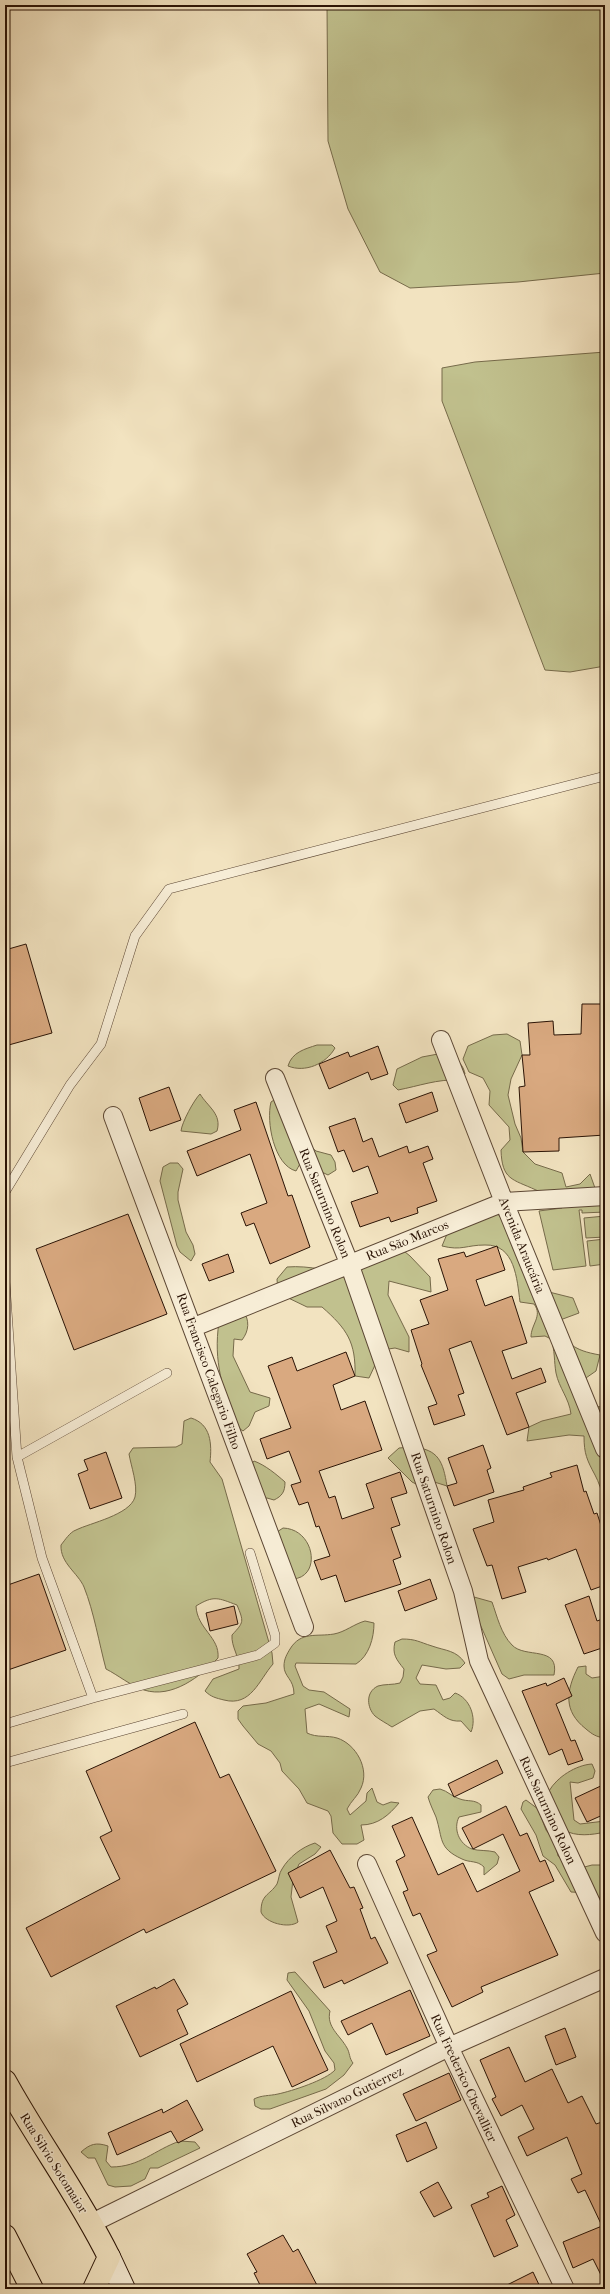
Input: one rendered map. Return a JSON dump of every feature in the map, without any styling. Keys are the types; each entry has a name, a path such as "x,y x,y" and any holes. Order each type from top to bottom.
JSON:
{"highway":[{"name":"Rua Silvio Sotomaior","path":"5,2081 46,2153 92,2223 109,2257"},
{"path":"5,2236 32,2289"},
{"path":"94,2289 109,2257"}],"street":[{"name":"Avenida Araucária","path":"441,1040 504,1202 605,1449"},
{"name":"Rua Saturnino Rolon","path":"275,1078 349,1263 463,1591 479,1660 605,1933"},
{"name":"Rua Francisco Calegario Filho","path":"113,1116 194,1327 304,1627"},
{"name":"Rua São Marcos","path":"194,1327 349,1263 504,1202 605,1196"},
{"name":"Rua Frederico Chevallier","path":"367,1864 449,2047 565,2289"},
{"name":"Rua Silvano Gutierrez","path":"92,2223 449,2047 605,1978"},
{"path":"109,2257 124,2289"}],"lane":[{"path":"5,1192 70,1086 101,1044 135,936 169,889 605,776"},
{"path":"5,1282 17,1457 42,1558 94,1698"},
{"path":"17,1457 167,1372"},
{"path":"5,1724 94,1698 258,1655 275,1643 275,1635 250,1553"},
{"path":"5,1763 183,1714"}],"green space":[{"path":"327,5 605,5 605,273 518,282 410,288 380,272 348,209 328,141"},
{"path":"605,352 605,666 570,672 545,670 442,401 442,368 475,362"},
{"path":"507,1034 520,1041 522,1055 511,1079 508,1095 515,1124 521,1138 523,1152 535,1164 562,1173 566,1187 580,1184 590,1174 595,1188 605,1192 605,1212 582,1213 582,1210 579,1210 586,1266 553,1270 539,1211 562,1208 547,1195 515,1180 506,1173 501,1150 510,1140 509,1127 489,1105 490,1091 483,1078 469,1072 463,1059 468,1046 493,1035"},
{"path":"317,1045 332,1045 335,1048 326,1059 314,1066 308,1068 295,1068 288,1066 296,1054"},
{"path":"438,1054 459,1062 464,1069 465,1074 459,1080 436,1082 398,1090 393,1085 397,1069 422,1057"},
{"path":"200,1094 216,1115 218,1120 217,1131 211,1134 181,1131 189,1111"},
{"path":"277,1098 310,1146 316,1151 331,1155 335,1162 336,1170 328,1175 301,1162 296,1171 288,1167 282,1160 273,1142 270,1120 271,1102"},
{"path":"170,1163 178,1163 183,1169 178,1192 178,1200 186,1232 193,1245 195,1254 191,1261 180,1252 177,1246 160,1181 163,1167"},
{"path":"490,1204 508,1227 545,1291 573,1298 579,1313 552,1323 572,1345 583,1351 600,1355 596,1371 583,1380 587,1405 601,1407 605,1415 605,1499 586,1457 584,1436 569,1435 527,1441 529,1427 542,1421 571,1414 570,1408 557,1378 551,1339 545,1336 531,1337 537,1312 534,1304 520,1302 513,1264 503,1250 495,1246 479,1245 454,1248 442,1246 447,1234"},
{"path":"605,1216 605,1237 586,1238 584,1218"},
{"path":"605,1239 605,1264 590,1266 587,1241"},
{"path":"399,1247 430,1277 431,1292 389,1281 388,1295 409,1337 409,1352 395,1348 382,1350 369,1378 355,1376 352,1345 338,1322 322,1307 307,1307 278,1293 277,1279 287,1267 312,1268 356,1275 367,1265"},
{"path":"243,1311 247,1318 248,1326 242,1340 234,1339 233,1356 250,1392 270,1398 269,1406 255,1412 249,1426 243,1431 236,1426 223,1387 218,1363 217,1336 219,1322"},
{"path":"191,1418 203,1425 209,1436 211,1448 210,1462 222,1479 272,1653 273,1664 253,1691 241,1700 233,1701 216,1698 209,1695 205,1691 213,1679 239,1669 232,1639 232,1635 242,1622 237,1605 220,1599 212,1599 196,1606 200,1621 216,1644 218,1658 203,1672 175,1689 155,1692 144,1690 134,1686 106,1669 88,1597 78,1577 66,1563 61,1551 61,1545 74,1531 118,1514 132,1503 135,1497 136,1487 129,1454 133,1448 176,1447 182,1444 184,1421"},
{"path":"399,1448 421,1448 434,1454 438,1458 444,1470 447,1486 428,1480 424,1488 412,1482 388,1458"},
{"path":"254,1461 266,1467 285,1482 284,1491 274,1500 267,1498 260,1499 249,1467"},
{"path":"283,1528 294,1530 302,1536 308,1544 311,1553 311,1562 308,1570 302,1576 293,1579 277,1532"},
{"path":"474,1597 492,1602 502,1630 512,1645 518,1649 547,1656 552,1660 554,1675 524,1675 509,1679 502,1674 476,1615"},
{"path":"365,1621 374,1623 373,1635 370,1646 361,1661 356,1664 296,1663 295,1666 303,1686 309,1690 324,1692 350,1709 349,1717 319,1704 305,1709 307,1733 333,1737 344,1741 360,1758 364,1773 363,1781 360,1791 347,1809 350,1815 366,1801 367,1793 372,1788 377,1802 383,1805 391,1802 399,1803 391,1812 378,1821 367,1825 361,1825 364,1840 357,1844 342,1844 333,1833 331,1816 328,1811 307,1803 299,1789 282,1771 280,1763 271,1751 258,1744 243,1726 238,1719 238,1711 243,1706 266,1703 294,1694 291,1681 284,1670 284,1663 290,1649 299,1639 309,1636 338,1633"},
{"path":"402,1639 414,1640 454,1653 465,1663 460,1668 446,1669 422,1665 416,1678 420,1684 436,1685 443,1700 450,1698 455,1693 465,1699 473,1715 473,1727 471,1732 461,1721 450,1719 434,1709 420,1711 392,1727 372,1713 369,1705 369,1696 371,1692 380,1685 400,1683 403,1677 404,1669 394,1653 395,1642"},
{"path":"586,1666 586,1674 592,1678 605,1676 605,1738 594,1735 586,1729 573,1715 570,1708 569,1692 574,1676 578,1667"},
{"path":"592,1764 595,1771 593,1778 578,1783 570,1782 574,1820 580,1824 605,1821 605,1832 584,1835 574,1834 564,1830 549,1791 557,1781 573,1769"},
{"path":"440,1789 457,1798 476,1802 481,1805 481,1812 459,1817 457,1822 457,1831 458,1836 467,1847 474,1850 495,1852 499,1857 497,1864 484,1875 484,1867 476,1862 465,1860 454,1855 445,1847 428,1797 433,1790"},
{"path":"526,1800 538,1809 546,1830 555,1842 558,1856 577,1869 592,1865 605,1865 605,1905 598,1896 592,1893 571,1892 555,1865 543,1856 536,1835 521,1809 523,1802"},
{"path":"315,1843 321,1847 315,1854 299,1864 293,1879 291,1897 298,1922 283,1925 272,1922 263,1916 261,1912 261,1906 264,1898 277,1884 280,1872 288,1860 305,1847"},
{"path":"295,1972 330,2011 330,2022 334,2031 347,2048 353,2063 344,2075 326,2089 270,2109 261,2109 255,2106 254,2099 300,2088 324,2078 335,2070 334,2063 325,2051 309,2011 287,1980 288,1973"},
{"path":"180,2141 195,2142 200,2148 158,2168 150,2168 145,2179 131,2186 115,2187 108,2185 95,2158 88,2158 81,2152 93,2144 108,2146 106,2161 111,2167 121,2166 139,2161"}],"building":[{"path":"26,944 52,1033 5,1046 5,950"},
{"path":"582,1004 605,1004 605,1135 559,1138 559,1151 523,1152 519,1087 525,1086 522,1055 530,1055 528,1023 553,1021 554,1035 581,1034"},
{"path":"378,1046 388,1074 371,1080 368,1072 329,1089 319,1064 348,1052 350,1057"},
{"path":"169,1087 181,1120 150,1131 139,1098"},
{"path":"432,1092 438,1111 406,1123 399,1104"},
{"path":"256,1102 288,1196 292,1195 310,1247 270,1264 254,1223 246,1226 241,1213 267,1203 250,1154 197,1176 187,1151 241,1130 234,1110"},
{"path":"355,1118 363,1142 372,1138 379,1157 407,1146 409,1153 428,1146 433,1159 423,1163 437,1201 417,1208 418,1213 391,1222 389,1217 360,1227 351,1202 378,1193 368,1166 353,1172 344,1150 338,1152 329,1127"},
{"path":"128,1214 167,1314 74,1350 36,1249"},
{"path":"497,1246 505,1270 476,1280 485,1306 512,1296 527,1343 502,1351 512,1379 541,1368 546,1382 516,1393 529,1427 507,1435 471,1341 449,1349 464,1393 458,1395 465,1415 434,1425 428,1407 437,1404 421,1365 422,1364 411,1330 429,1324 420,1300 448,1290 438,1259 464,1252 466,1257"},
{"path":"228,1254 234,1272 209,1281 202,1264"},
{"path":"346,1352 355,1376 333,1385 341,1410 365,1401 382,1450 319,1471 329,1498 335,1496 342,1519 374,1508 366,1484 400,1472 407,1493 391,1498 400,1525 391,1528 401,1557 393,1560 401,1584 345,1602 336,1575 321,1580 314,1561 330,1556 319,1526 316,1527 308,1502 299,1505 291,1485 301,1482 289,1451 267,1459 260,1439 291,1428 268,1366 292,1357 297,1371"},
{"path":"483,1445 491,1468 487,1470 494,1492 454,1506 447,1486 457,1483 448,1458"},
{"path":"106,1452 122,1498 90,1509 78,1474 88,1470 84,1460"},
{"path":"577,1465 584,1492 586,1491 594,1514 597,1513 605,1538 605,1585 591,1590 576,1549 548,1560 547,1558 518,1567 526,1592 502,1599 492,1565 487,1566 473,1529 494,1522 488,1500 524,1490 523,1487 552,1477 550,1473"},
{"path":"39,1574 66,1650 5,1671 5,1586"},
{"path":"430,1579 437,1599 405,1611 398,1591"},
{"path":"589,1596 597,1621 605,1618 605,1647 584,1654 565,1605"},
{"path":"234,1606 238,1624 210,1631 206,1613"},
{"path":"564,1678 572,1696 556,1704 571,1741 575,1740 583,1760 568,1765 562,1749 549,1755 522,1691 546,1683 547,1686"},
{"path":"195,1722 220,1778 229,1774 276,1871 146,1933 144,1929 51,1977 26,1928 120,1879 100,1837 112,1831 86,1771"},
{"path":"497,1760 503,1773 454,1797 448,1784"},
{"path":"605,1784 605,1814 587,1822 575,1798"},
{"path":"506,1806 520,1836 527,1833 540,1862 545,1860 554,1881 529,1892 558,1955 481,1987 483,1992 452,2007 427,1955 437,1951 420,1913 413,1916 403,1892 408,1890 396,1861 405,1856 392,1826 412,1817 438,1875 463,1863 477,1892 520,1871 503,1834 473,1849 462,1828"},
{"path":"330,1850 350,1888 354,1887 363,1908 360,1909 371,1939 375,1937 388,1963 344,1984 342,1980 324,1988 313,1962 337,1952 326,1926 337,1921 323,1887 300,1898 288,1873"},
{"path":"174,1979 188,2004 177,2010 188,2034 140,2057 116,2006 155,1987 156,1989"},
{"path":"410,1990 430,2036 386,2055 372,2023 348,2035 341,2021"},
{"path":"291,1991 328,2070 292,2087 273,2046 197,2082 180,2044"},
{"path":"565,2028 576,2057 556,2065 545,2036"},
{"path":"509,2047 525,2082 552,2069 568,2103 582,2096 596,2124 605,2121 605,2283 593,2259 573,2268 563,2242 602,2226 585,2190 578,2193 571,2179 582,2174 567,2137 527,2156 518,2137 534,2129 522,2105 501,2116 492,2099 496,2097 480,2060"},
{"path":"449,2073 461,2100 416,2121 403,2094"},
{"path":"187,2100 203,2130 178,2143 171,2131 117,2155 108,2133 162,2109 163,2113"},
{"path":"426,2122 437,2148 407,2162 396,2135"},
{"path":"438,2182 452,2208 434,2217 420,2192"},
{"path":"502,2186 515,2215 506,2220 518,2246 494,2257 471,2205 489,2197 487,2193"},
{"path":"283,2235 293,2252 298,2249 319,2289 262,2289 254,2273 257,2272 247,2254"},
{"path":"533,2272 541,2289 499,2289"}]}
